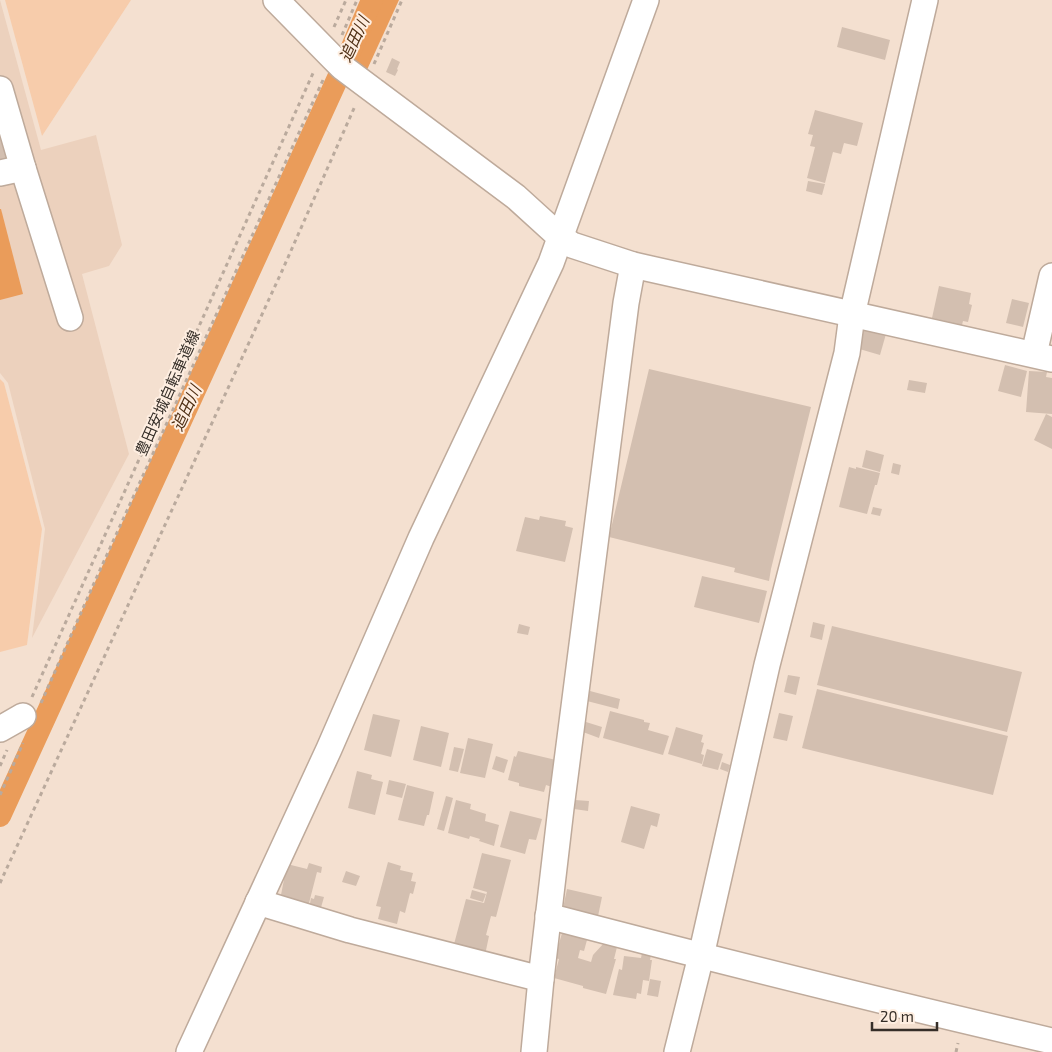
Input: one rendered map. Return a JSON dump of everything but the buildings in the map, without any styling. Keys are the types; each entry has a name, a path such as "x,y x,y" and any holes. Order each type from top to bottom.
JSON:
{"street":[{"path":"276,0 345,68 516,197 560,237 572,245 633,265 1043,357 1052,276"},
{"path":"189,1052 329,749 421,538 551,263 646,0"},
{"path":"678,1052 767,665 847,353 852,314 926,0"},
{"path":"0,89 11,171 70,318"},
{"path":"534,1052 548,916 626,303 633,265"},
{"path":"0,729 31,711"},
{"path":"258,902 350,930 541,979"},
{"path":"548,916 954,1019 1052,1041"}],"path":[{"name":"豊田安城自転車道線","path":"31,711 345,68 357,0"},
{"path":"31,711 345,68 402,0"},
{"path":"0,883 282,271 345,68"},
{"path":"0,795 24,741"}],"shaded area":[{"path":"0,0 41,150 96,135 122,245 109,266 82,274 129,454 32,638 45,529 8,383 0,373"},
{"path":"5,0 131,0 42,136"},
{"path":"0,379 4,383 42,529 27,645 0,652"}],"water":[{"path":"367,0 399,0 366,72 343,52"},
{"path":"0,209 23,294 0,300"}],"waterway":[{"name":"追田川","path":"0,816 372,0"}]}
